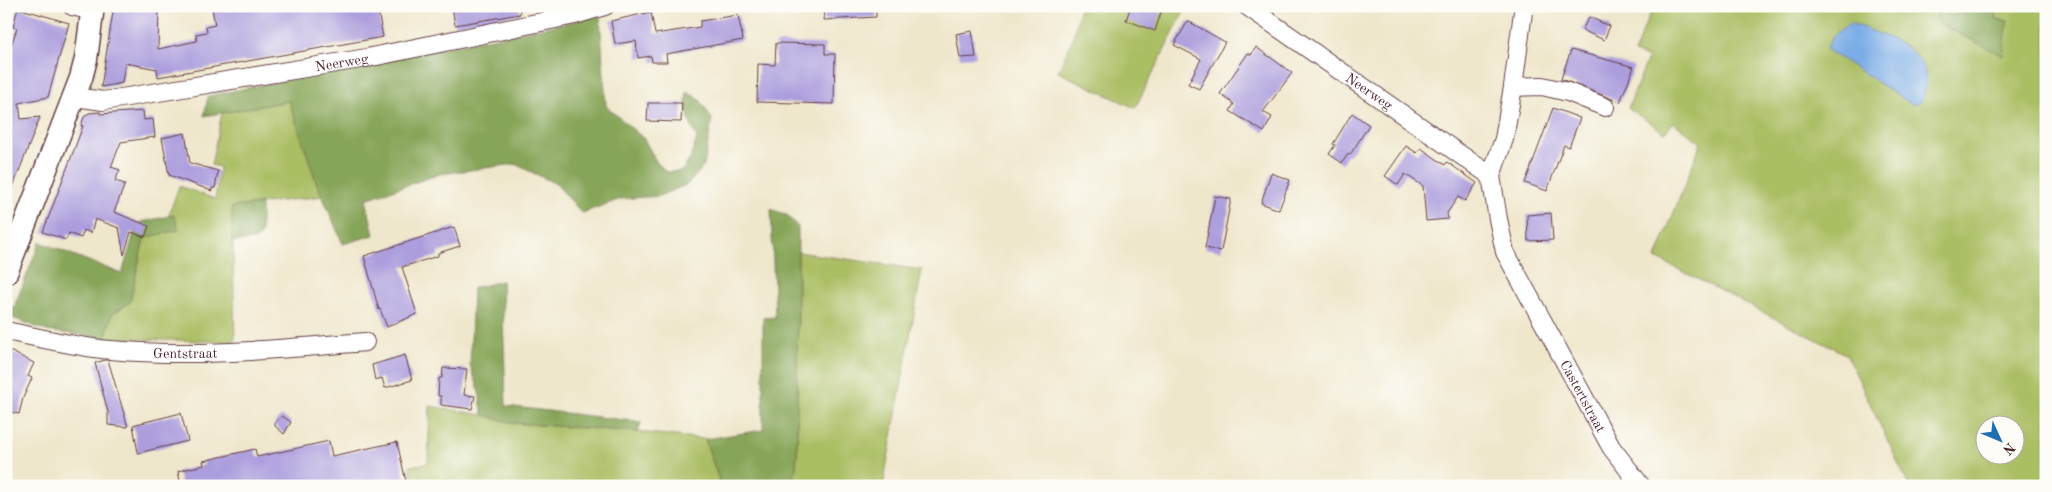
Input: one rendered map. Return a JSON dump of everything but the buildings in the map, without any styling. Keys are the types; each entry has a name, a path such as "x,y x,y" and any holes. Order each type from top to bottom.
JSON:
{"main road":[{"path":"6,273 75,97 86,59 86,8"}],"street":[{"name":"Neerweg","path":"75,97 103,101 366,58 575,15 605,6"},
{"name":"Neerweg","path":"1246,6 1491,176"},
{"path":"1491,176 1504,139 1523,12"},
{"path":"1513,88 1542,86 1568,92 1605,107"},
{"name":"Castertstraat","path":"1491,176 1505,252 1611,447 1641,486"},
{"name":"Gentstraat","path":"6,331 110,350 172,353 228,353 365,342"}],"green space":[{"path":"1080,6 1187,6 1135,108 1058,72 1073,38"},
{"path":"1653,6 1958,6 1956,16 1936,22 2008,21 1996,19 1998,6 2046,6 2046,486 1909,486 1847,355 1656,258 1701,143 1673,122 1665,133 1628,108 1648,58 1634,53","holes":["1851,23 1910,48 1919,59 1924,70"]},
{"path":"1958,6 1998,6 1996,19 2008,21 2003,56 1936,22 1938,13 1956,16"},
{"path":"600,16 606,106 644,139 656,161 666,172 682,171 690,159 697,138 688,116 686,105 687,92 700,100 712,119 704,166 688,184 659,196 621,199 582,213 556,184 515,164 440,174 366,199 374,235 343,244 317,184 289,101 204,116 208,96"},
{"path":"289,101 323,196 232,207 235,342 105,338 112,314 130,302 144,238 174,216 168,217 179,186 215,199 220,167 211,165 222,113"},
{"path":"261,204 261,234 255,240 232,242 232,207"},
{"path":"771,209 787,215 798,227 797,455 795,475 782,486 721,486 705,439 763,430 763,318 775,317"},
{"path":"174,215 179,230 144,238 130,302 112,314 105,338 47,331 10,317 40,242 122,274 137,223"},
{"path":"798,252 922,270 883,486 782,486 795,475 797,455"},
{"path":"502,281 506,406 641,422 638,432 513,423 483,415 478,387 470,365 473,288"},
{"path":"430,406 483,415 513,423 705,439 721,486 412,486 410,466 428,463"}],"water":[{"path":"1851,23 1889,38 1912,52 1920,61 1925,72 1926,86 1921,101 1913,105 1826,49 1836,34"}]}
